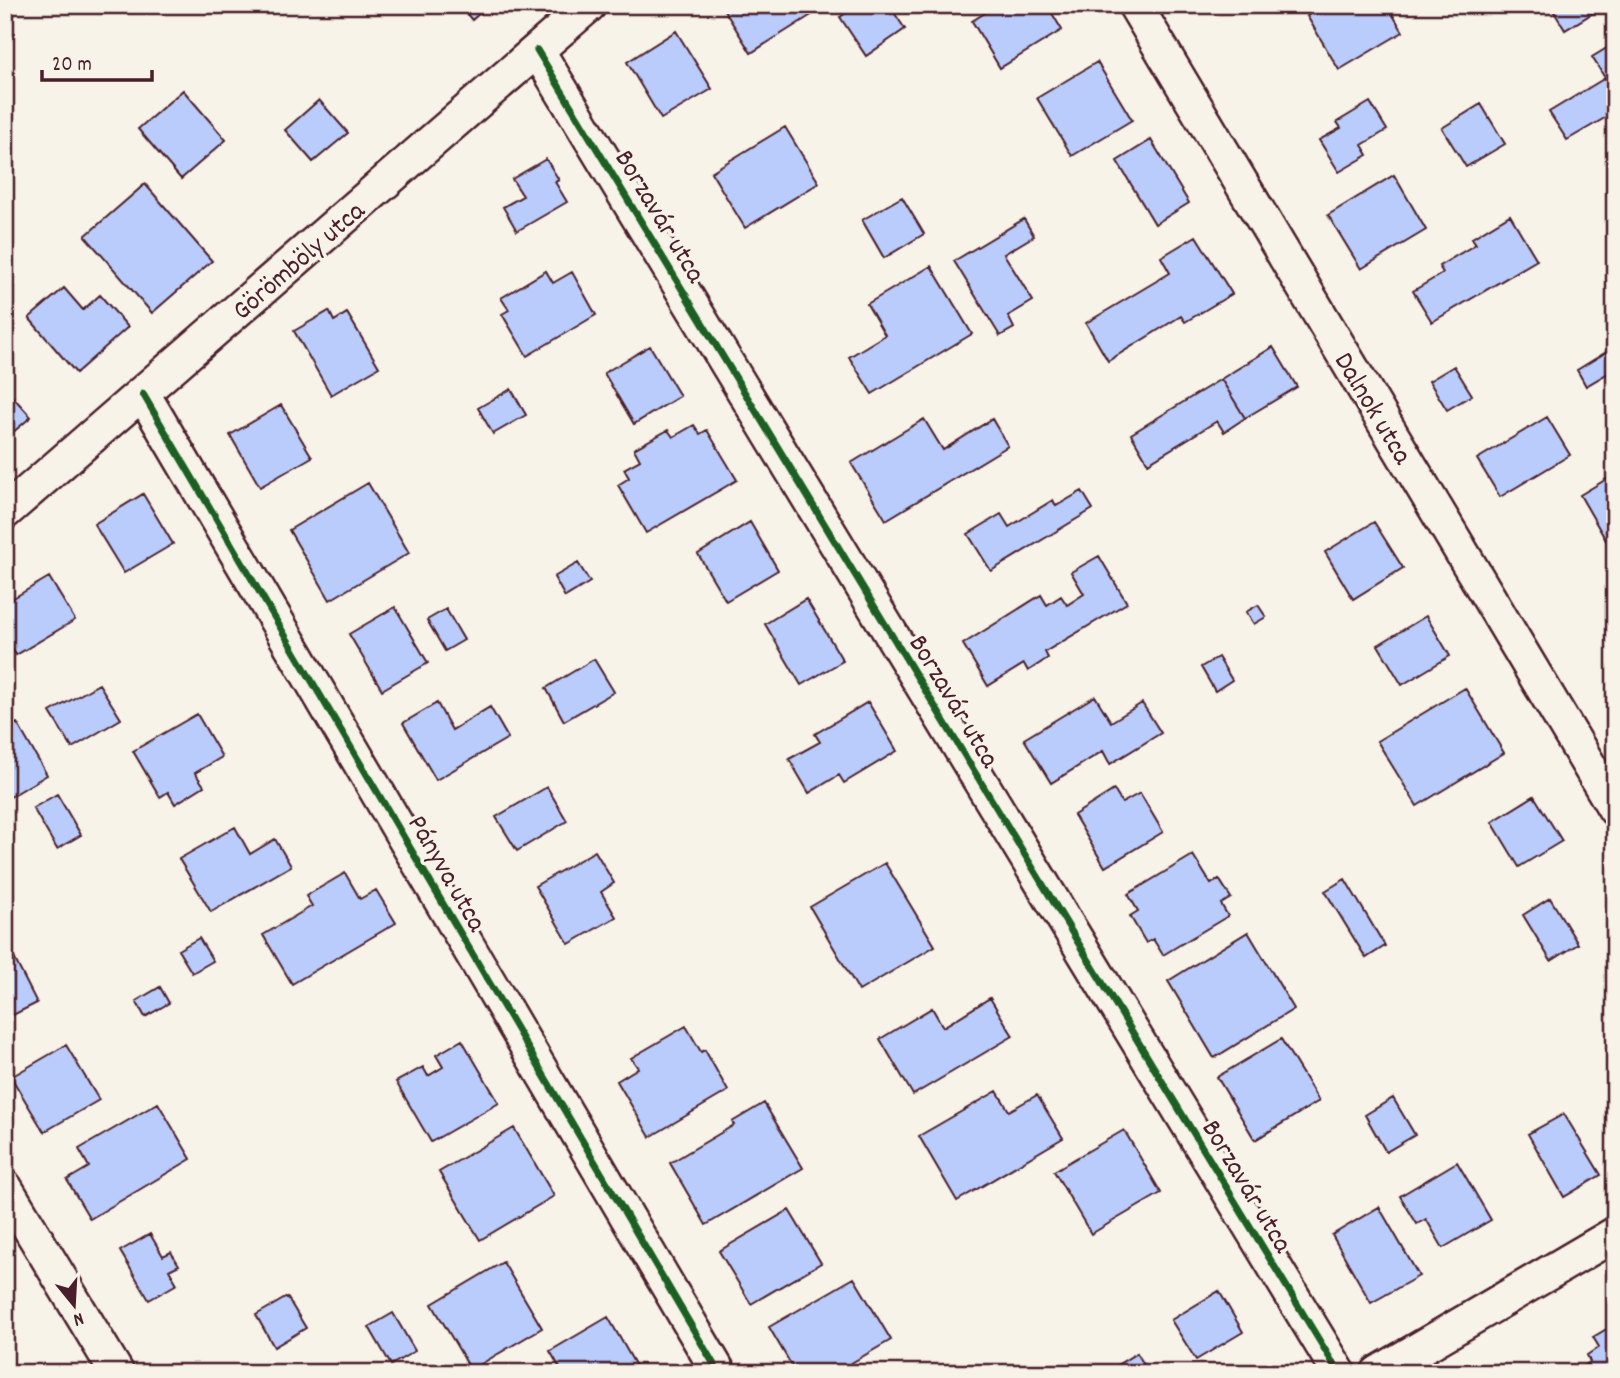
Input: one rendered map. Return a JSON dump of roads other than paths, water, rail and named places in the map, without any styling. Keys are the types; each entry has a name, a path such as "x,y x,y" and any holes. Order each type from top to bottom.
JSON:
{"street":[{"name":"Görömböly utca","path":"5,512 589,5"},
{"name":"Dalnok utca","path":"1135,5 1615,809"},
{"name":"Borzavár utca","path":"537,50 1339,1373"},
{"name":"Pányva utca","path":"143,394 719,1373"},
{"path":"5,1187 117,1373"},
{"path":"1378,1373 1615,1234"}]}
